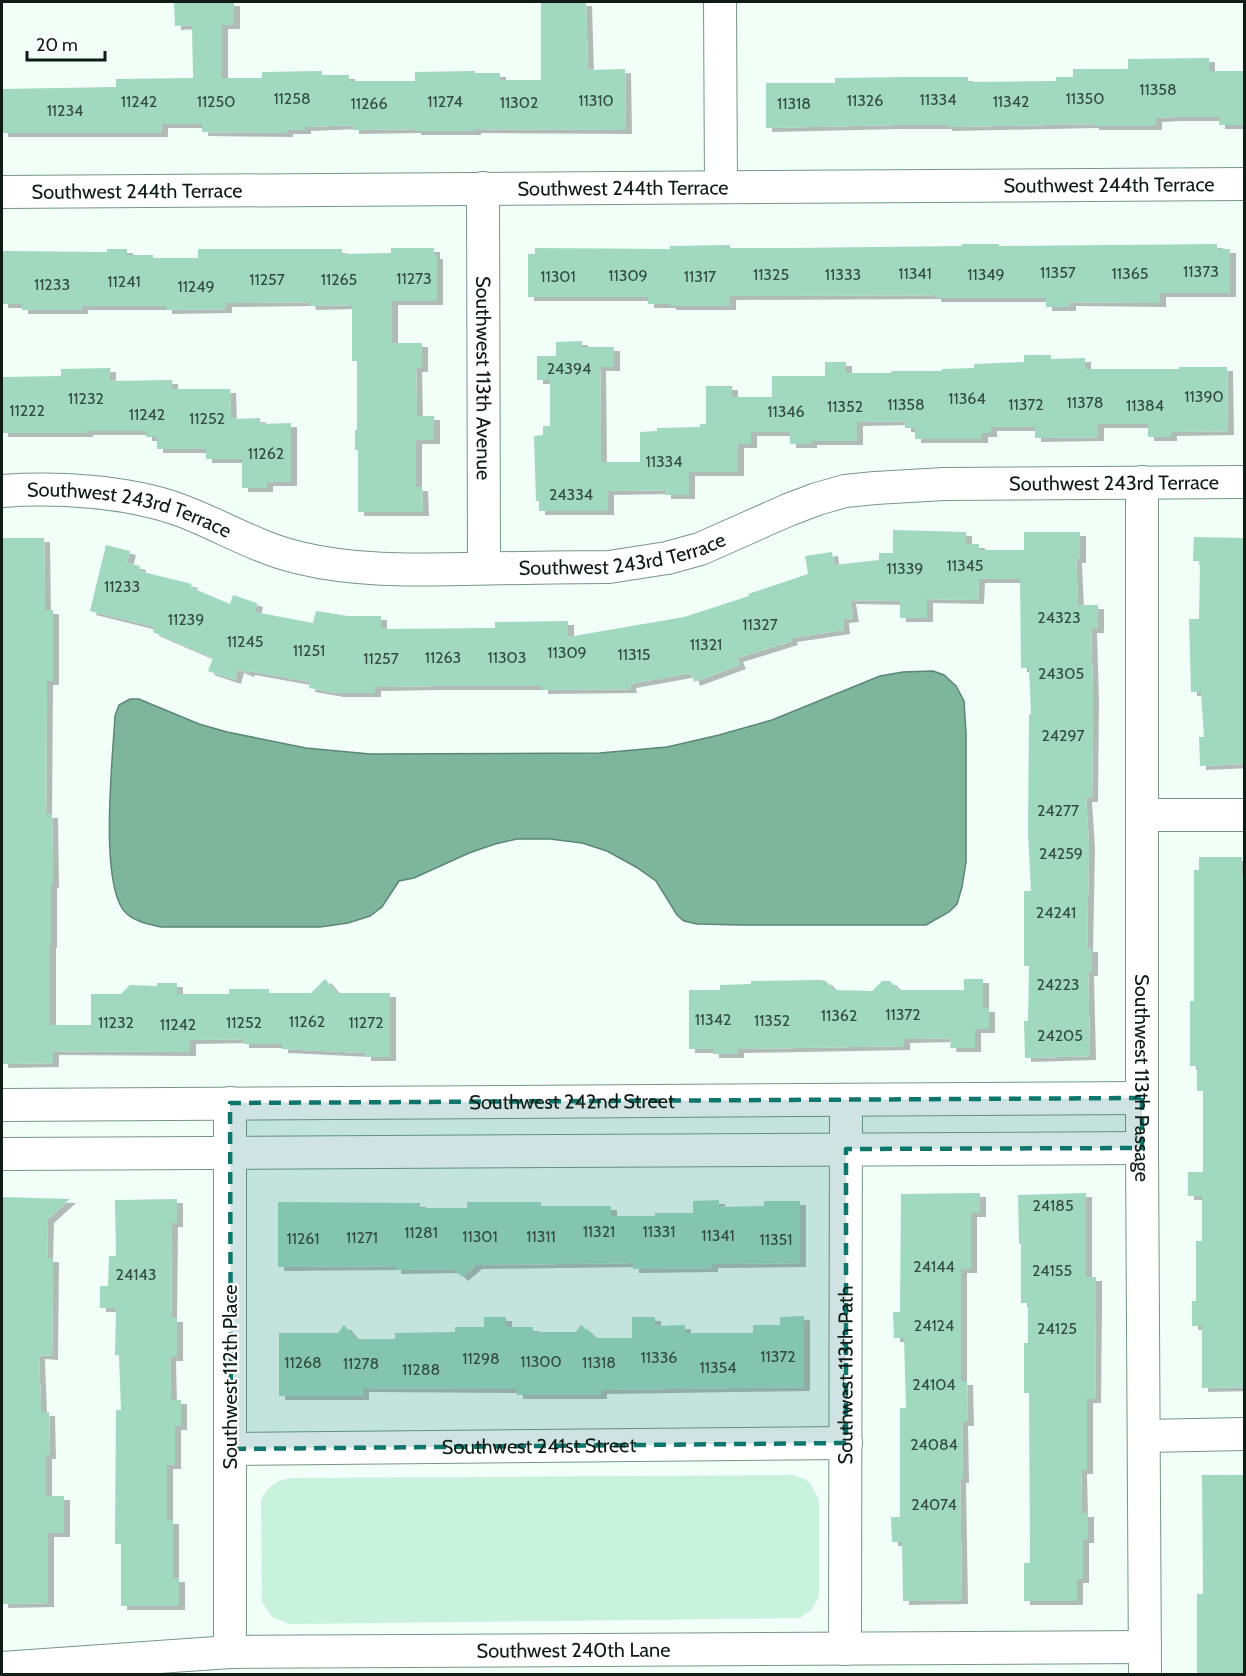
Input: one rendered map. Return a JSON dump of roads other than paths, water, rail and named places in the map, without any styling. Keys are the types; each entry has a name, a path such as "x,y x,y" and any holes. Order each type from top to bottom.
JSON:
{"street":[{"path":"720,2 721,186"},
{"name":"Southwest 244th Terrace","path":"2,192 1245,184"},
{"name":"Southwest 113th Avenue","path":"483,188 484,568"},
{"name":"Southwest 113th Passage","path":"1142,482 1145,1661"},
{"name":"Southwest 243rd Terrace","path":"2,490 100,494 156,502 204,520 267,549 341,566 372,569 609,567 667,558 700,549 788,510 845,491 944,484 1245,482"},
{"path":"1142,815 1245,815"},
{"name":"Southwest 242nd Street","path":"2,1105 1142,1098"},
{"name":"Southwest 113th Path","path":"845,1649 846,1100"},
{"name":"Southwest 112th Place","path":"230,1103 230,1652"},
{"path":"2,1154 1142,1148"},
{"path":"1145,1436 1245,1434"},
{"name":"Southwest 241st Street","path":"231,1449 846,1443"},
{"name":"Southwest 240th Lane","path":"2,1668 230,1652 453,1663 597,1662 845,1649 1145,1661"}]}
